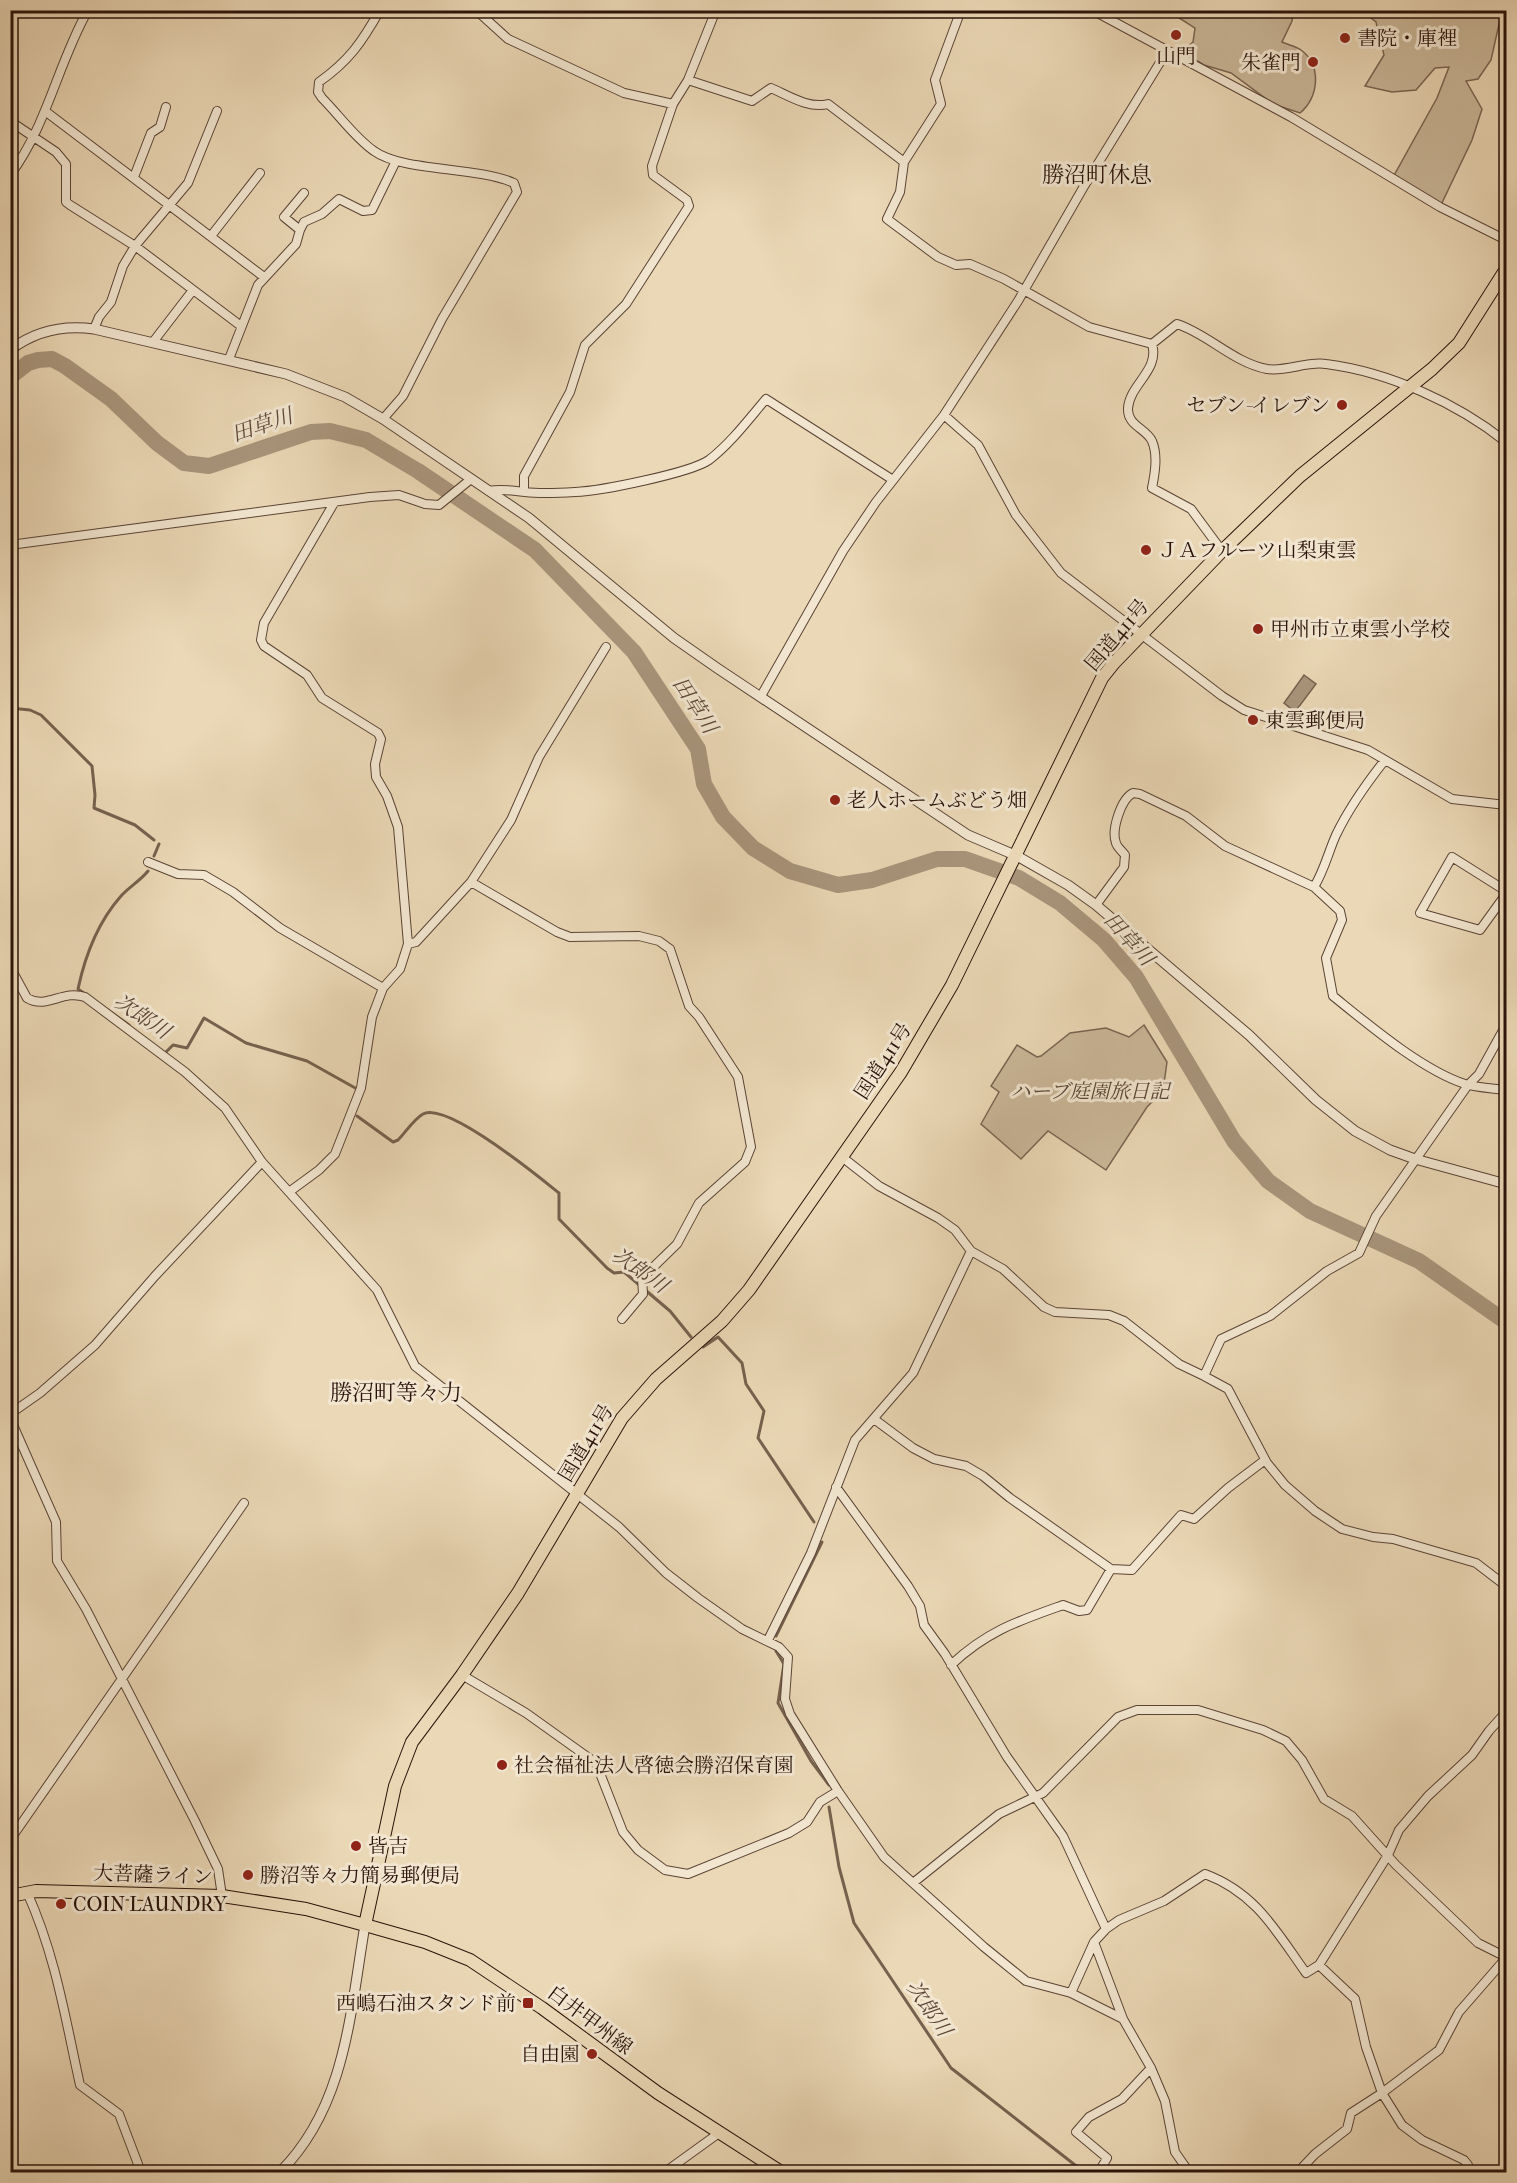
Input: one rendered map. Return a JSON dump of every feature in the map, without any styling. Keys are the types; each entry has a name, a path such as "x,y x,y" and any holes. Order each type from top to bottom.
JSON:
{"main road":[{"name":"国道411号","path":"365,1925 394,1786 403,1760 423,1725 462,1675 518,1593 632,1405 656,1379 732,1310 901,1072 952,985 1002,887 1102,678 1139,634 1300,477 1411,386 1459,343 1506,268"},
{"name":"大菩薩ライン","path":"10,1896 27,1892 222,1896 306,1909 365,1925"},
{"name":"白井甲州線","path":"365,1925 425,1942 470,1960 542,2008 614,2063 781,2172"}],"street":[{"path":"10,175 45,111 87,10"},
{"path":"380,10 361,44 345,64 320,82 318,92 375,152 396,161 496,175 514,183 517,192 442,319 403,396 383,419"},
{"path":"476,10 508,39 624,93 643,100 673,104"},
{"path":"524,492 524,476 570,392 585,345 626,304 689,206 687,200 654,175 652,166 673,104 688,80 716,10"},
{"path":"961,10 935,80 941,104 904,162 900,192 887,219 938,257 956,265 970,264 1004,279 1089,327 1152,344"},
{"path":"1092,10 1291,117 1440,207 1506,240"},
{"path":"761,696 843,551 893,480 944,415 1023,291 1167,51"},
{"path":"688,80 752,101 771,88 798,100 820,106 828,104 904,162"},
{"path":"134,177 151,133 160,127 166,107"},
{"path":"45,111 171,204 264,277"},
{"path":"94,329 99,317 111,302 123,266 135,246 188,183 217,111"},
{"path":"10,121 33,134 66,164 66,202 70,206 135,246 241,326"},
{"path":"229,359 258,285 296,244 304,222 322,214 339,199 363,211 372,210 396,161"},
{"path":"211,236 260,173"},
{"path":"300,230 284,217 304,193"},
{"path":"153,342 193,290"},
{"path":"1152,344 1177,324 1195,330 1240,359 1267,369 1325,363 1411,386 1462,412 1506,442"},
{"path":"10,350 28,338 52,330 72,327 94,329 229,359 315,383 383,419 562,542 675,638 968,835 1017,856 1068,885 1096,905 1250,1035 1316,1101 1355,1131 1390,1150 1415,1159 1506,1184"},
{"path":"1152,344 1154,360 1131,397 1128,407 1133,423 1151,439 1156,456 1152,488 1191,509 1222,551"},
{"path":"489,491 505,488 524,492 605,489 707,461 731,439 766,399 893,480"},
{"path":"10,407 13,409 10,419"},
{"path":"944,415 978,445 1016,515 1061,573 1139,634 1244,710 1351,743 1452,799 1506,805"},
{"path":"10,545 399,495 425,504 439,505 471,478"},
{"path":"289,1192 319,1170 335,1154 362,1088 372,1017 383,988 399,969 408,944 398,827 387,796 376,777 375,764 381,739 378,733 322,698 307,675 264,646 261,640 264,623 334,503"},
{"path":"408,944 416,942 471,882 511,820 539,757 606,647"},
{"path":"1314,887 1323,874 1325,861 1350,807 1385,760"},
{"path":"1096,905 1124,867 1125,855 1116,843 1115,833 1124,801 1133,793 1140,794 1186,816 1225,846 1314,887 1340,911 1342,920 1326,958 1333,996 1397,1045 1447,1077 1468,1085 1506,1090"},
{"path":"1452,857 1506,892 1480,930 1420,913 1452,857"},
{"path":"148,862 177,874 204,875 233,892 280,928 383,988"},
{"path":"471,882 557,932 570,937 639,936 659,941 670,949 689,1006 699,1017 738,1077 751,1146 745,1161 699,1203 677,1244 642,1278 643,1294 622,1319"},
{"path":"10,967 27,998 44,1003 74,993 85,997 185,1072 225,1108 262,1162 377,1290 415,1366 445,1393 500,1431 562,1484 619,1527 666,1573 698,1598 742,1629 768,1640 788,1657 785,1699 790,1714 838,1791 884,1857 984,1947 1026,1981 1071,1993 1123,2019"},
{"path":"1204,1376 1221,1339 1270,1317 1327,1270 1359,1253 1376,1216 1468,1085 1479,1074 1506,1025"},
{"path":"842,1157 879,1186 938,1218 955,1230 971,1251 1003,1269 1044,1307 1055,1312 1109,1315 1124,1321 1179,1364 1228,1389 1265,1460 1285,1485 1315,1511 1342,1529 1454,1555 1476,1563 1506,1586"},
{"path":"10,1414 40,1393 95,1345 155,1276 262,1162"},
{"path":"768,1640 811,1553 855,1440 913,1373 971,1251"},
{"path":"10,1418 56,1522 57,1561 123,1678 218,1869 222,1896"},
{"path":"874,1419 913,1448 934,1459 966,1466 983,1476 1010,1498 1112,1569 1132,1570 1180,1515 1194,1519 1228,1488 1265,1460"},
{"path":"836,1487 908,1586 920,1605 924,1625 1035,1797 1063,1836 1106,1929"},
{"path":"10,1840 244,1503"},
{"path":"951,1665 968,1649 1001,1627 1064,1605 1079,1611 1087,1610 1112,1569"},
{"path":"462,1675 526,1713 596,1763 623,1832 638,1850 665,1870 688,1874 789,1833 807,1822 820,1802 838,1791"},
{"path":"913,1883 999,1814 1043,1793 1118,1717 1126,1713 1176,1708 1198,1710 1263,1730 1286,1741 1302,1760 1318,1793 1352,1816 1388,1855 1478,1943 1506,1958 1459,2012 1438,2050 1383,2093 1351,2113 1347,2129 1314,2154 1298,2172"},
{"path":"1071,1993 1094,1942 1106,1929 1119,1920 1164,1901 1205,1874 1218,1879 1259,1907 1306,1973 1319,1965 1388,1855 1399,1830 1428,1796 1472,1755 1506,1712"},
{"path":"27,1892 46,1933 62,1992 80,2085 119,2114 141,2172"},
{"path":"280,2172 317,2127 333,2090 365,1925"},
{"path":"1094,1942 1123,2019 1151,2068 1165,2101 1175,2152 1189,2172"},
{"path":"1319,1965 1355,1999 1366,2047 1383,2093 1402,2125 1422,2140 1464,2160 1468,2165 1467,2172"},
{"path":"1099,2172 1107,2158 1076,2132 1089,2117 1122,2099 1151,2068"},
{"path":"665,2172 719,2133"}],"green space":[{"path":"1173,10 1293,11 1292,21 1282,42 1297,47 1308,56 1312,64 1316,82 1306,107 1300,113 1273,104 1231,73 1204,65 1189,56 1186,48 1193,42 1195,28 1173,14"},
{"path":"1362,11 1502,11 1491,60 1478,79 1466,81 1482,109 1472,140 1440,207 1392,179 1437,98 1449,67 1435,68 1416,90 1392,92 1365,86 1384,55 1376,22"},
{"name":"ハーブ庭園旅日記","path":"1144,1025 1167,1062 1163,1091 1147,1107 1106,1170 1048,1131 1021,1159 981,1124 999,1092 991,1086 1017,1045 1037,1057 1070,1033 1106,1028 1129,1037"}],"shaded area":[{"path":"1304,675 1316,684 1295,712 1284,703"}],"waterway":[{"name":"田草川","path":"10,377 28,363 52,359 111,399 157,443 184,463 209,466 311,432 330,431 366,440 418,471 535,550 634,652 698,749 704,784 723,817 753,848 790,871 838,885 872,880 937,859 965,859 1019,878 1060,903 1104,940 1136,977 1234,1141 1268,1181 1310,1211 1419,1261 1506,1322"},
{"name":"次郎川","path":"10,708 30,710 41,715 92,766 94,808 135,825 154,840"},
{"name":"次郎川","path":"154,856 159,844"},
{"name":"次郎川","path":"129,1025 78,989 84,964 99,928 121,896 148,871"},
{"name":"次郎川","path":"162,1051 165,1053 173,1045 187,1048 204,1018 246,1043 307,1061 357,1089"},
{"name":"次郎川","path":"357,1116 393,1142 398,1140 423,1114 435,1113 471,1129 514,1158 559,1193 559,1219 607,1268 614,1273 624,1272 670,1311 691,1337"},
{"name":"次郎川","path":"703,1347 718,1337 742,1363 746,1384 764,1411 758,1438 814,1522"},
{"name":"次郎川","path":"776,1636 822,1542"},
{"name":"次郎川","path":"776,1651 784,1664 778,1703 811,1761 829,1785"},
{"name":"次郎川","path":"829,1807 839,1867 854,1923 951,2068 1084,2172"}],"place":[{"name":"山門","path":"1176,35"},
{"name":"書院・庫裡","path":"1345,38"},
{"name":"朱雀門","path":"1313,62"},
{"name":"セブン-イレブン","path":"1342,405"},
{"name":"ＪＡフルーツ山梨東雲","path":"1146,550"},
{"name":"甲州市立東雲小学校","path":"1258,629"},
{"name":"東雲郵便局","path":"1253,720"},
{"name":"老人ホームぶどう畑","path":"835,800"},
{"name":"社会福祉法人啓徳会勝沼保育園","path":"502,1765"},
{"name":"皆吉","path":"356,1846"},
{"name":"勝沼等々力簡易郵便局","path":"248,1875"},
{"name":"COIN LAUNDRY","path":"61,1904"},
{"name":"西嶋石油スタンド前","path":"528,2003"},
{"name":"自由園","path":"592,2054"}],"district":[{"name":"勝沼町休息","path":"1097,175"},
{"name":"勝沼町等々力","path":"396,1393"}]}
